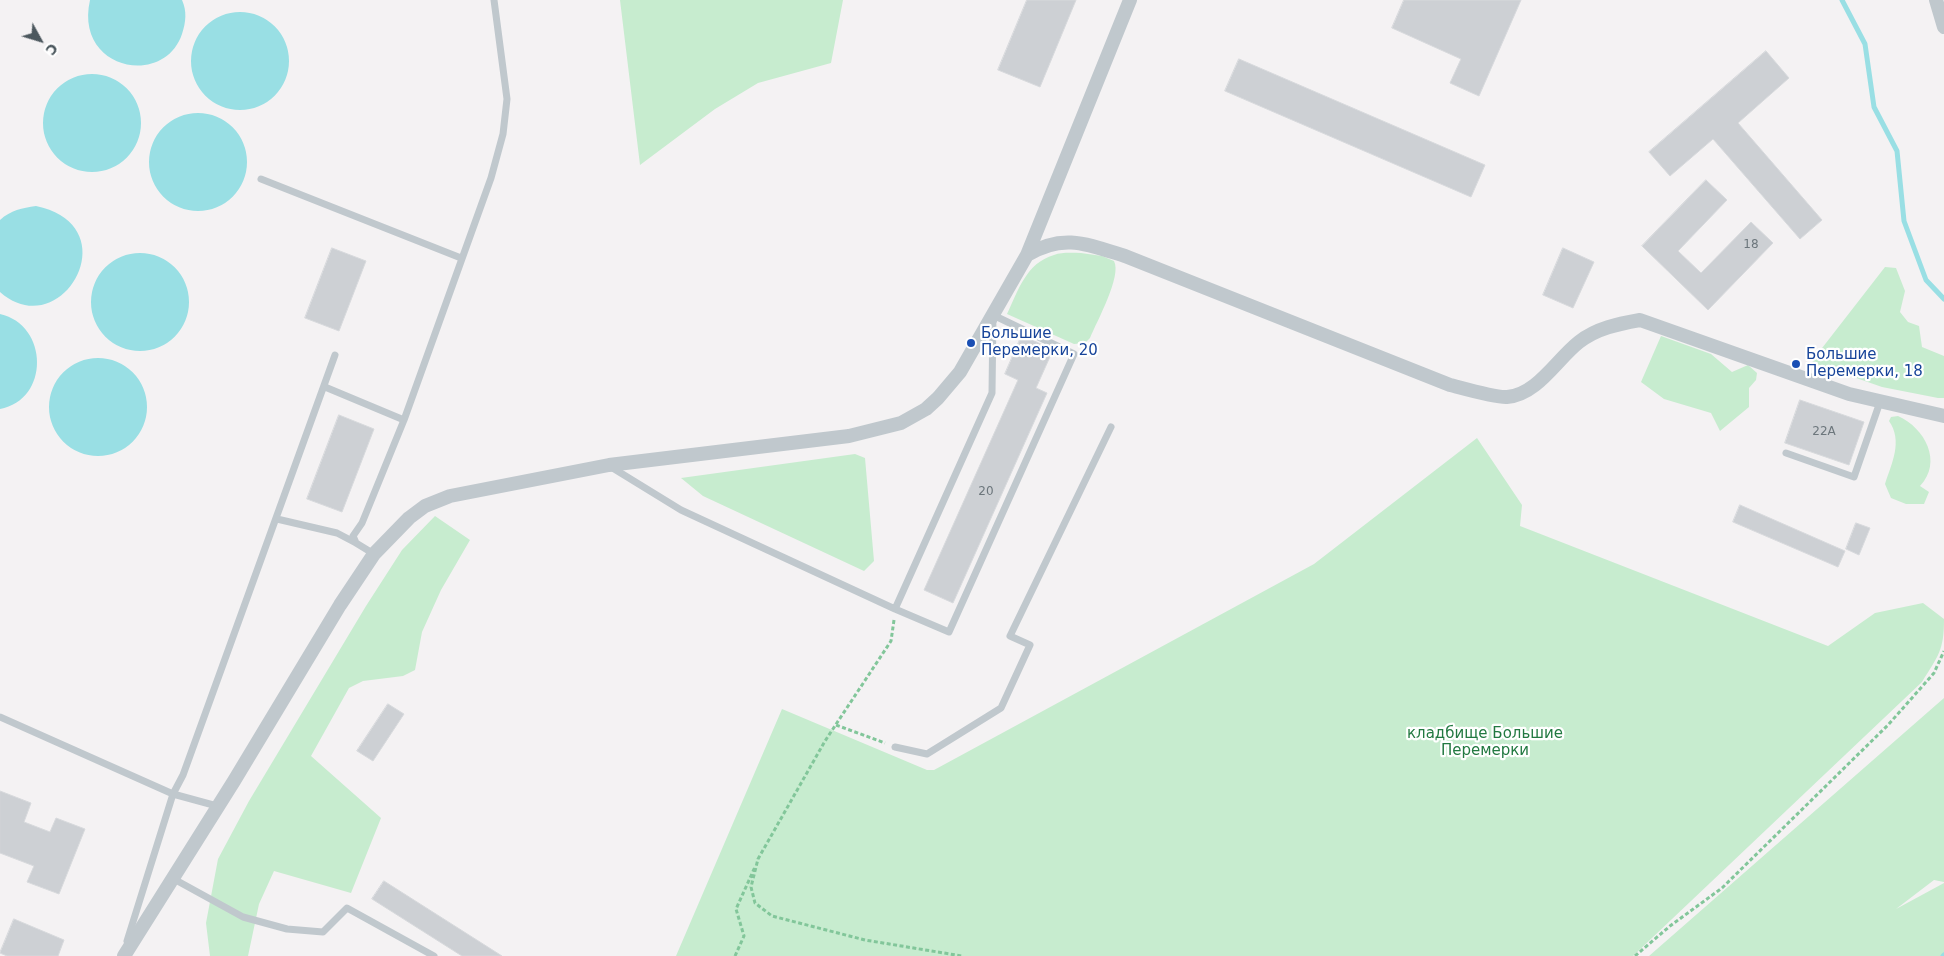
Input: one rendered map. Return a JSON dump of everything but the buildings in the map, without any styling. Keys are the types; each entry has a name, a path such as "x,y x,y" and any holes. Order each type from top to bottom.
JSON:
{"street":[{"path":"123,956 218,806 340,605 374,554 409,518 425,506 450,496 609,465 850,436 901,423 926,408 950,385 960,372 1027,255 1130,0"},
{"path":"1936,0 1944,27"},
{"path":"1027,255 1052,244 1081,242 1125,256 1450,385 1506,397 1524,391 1542,379 1580,342 1611,325 1640,320 1849,394 1944,416"}],"lane":[{"path":"356,543 353,536 362,523 404,420 491,178 503,134 507,99 494,0"},
{"path":"261,179 461,258"},
{"path":"609,465 680,510 896,609 950,632 1074,354 992,315 992,392 896,609"},
{"path":"123,956 173,794 184,776 335,355"},
{"path":"325,386 404,420"},
{"path":"1786,453 1854,476 1880,402"},
{"path":"895,747 927,754 1001,708 1030,645 1010,636 1111,427"},
{"path":"277,519 337,533 374,554"},
{"path":"0,717 173,794 218,806"},
{"path":"171,878 243,917 287,929 323,932 347,908 434,956"}],"path":[{"path":"735,956 744,936 736,909 758,858 825,741 891,641 893,624"},
{"path":"1635,956 1670,926 1722,888 1888,725 1934,673 1944,651"},
{"path":"836,725 895,747"},
{"path":"758,858 752,887 755,903 772,916 864,940 962,956"}],"green space":[{"path":"620,0 843,0 831,63 758,83 715,109 640,165"},
{"path":"1081,253 1102,256 1114,261 1116,268 1108,299 1090,338 1085,343 1074,344 1007,314 1019,287 1036,264 1057,254"},
{"path":"1885,267 1896,268 1905,291 1900,312 1908,322 1919,326 1922,347 1944,356 1944,398 1882,387 1812,361"},
{"path":"1661,336 1711,354 1732,372 1748,365 1757,373 1756,380 1749,388 1749,407 1720,431 1711,413 1664,399 1641,382"},
{"path":"1898,416 1908,421 1916,429 1928,447 1930,467 1927,477 1920,486 1929,492 1924,504 1906,504 1891,498 1885,484 1896,444 1889,421 1891,417"},
{"name":"кладбище Большие Перемерки","path":"1477,438 1522,505 1520,526 1828,646 1875,613 1923,603 1944,619 1943,639 1939,653 1922,682 1633,956 676,956 782,709 927,770 934,770 1314,564"},
{"path":"855,454 865,458 874,561 864,571 703,496 681,478"},
{"path":"435,516 470,540 441,590 422,632 415,670 403,676 363,681 349,688 311,756 381,818 351,893 274,871 259,904 248,956 210,956 206,923 218,859 249,801 366,606 402,550"},
{"path":"1944,698 1944,882 1934,880 1896,909 1944,883 1944,956 1649,956"}],"water":[{"path":"90,0 182,0 185,8 185,17 182,34 172,51 158,61 141,65 123,64 107,56 95,42 89,24"},
{"path":"240,12 259,16 275,26 285,42 289,61 285,80 275,96 259,106 240,110 221,106 205,96 195,80 191,61 195,42 205,26 221,16"},
{"path":"92,74 111,78 127,88 137,104 141,123 137,142 127,158 111,168 92,172 73,168 57,158 47,142 43,123 47,104 57,88 73,78"},
{"path":"198,113 217,117 233,127 243,143 247,162 243,181 233,197 217,207 198,211 179,207 163,197 153,181 149,162 153,143 163,127 179,117"},
{"path":"36,206 64,218 79,235 82,256 76,277 63,294 45,304 23,305 0,292 0,220 17,210"},
{"path":"140,253 159,257 175,267 185,283 189,302 185,321 175,337 159,347 140,351 121,347 105,337 95,321 91,302 95,283 105,267 121,257"},
{"path":"0,314 16,321 28,332 35,347 37,362 35,378 28,392 16,403 0,409"},
{"path":"98,358 117,362 133,372 143,388 147,407 143,426 133,442 117,452 98,456 79,452 63,442 53,426 49,407 53,388 63,372 79,362"}],"waterway":[{"path":"1842,0 1865,44 1874,107 1897,151 1904,221 1926,280 1944,299"}],"place":[{"name":"Большие Перемерки, 20","path":"971,343"},
{"name":"Большие Перемерки, 18","path":"1796,364"}]}
